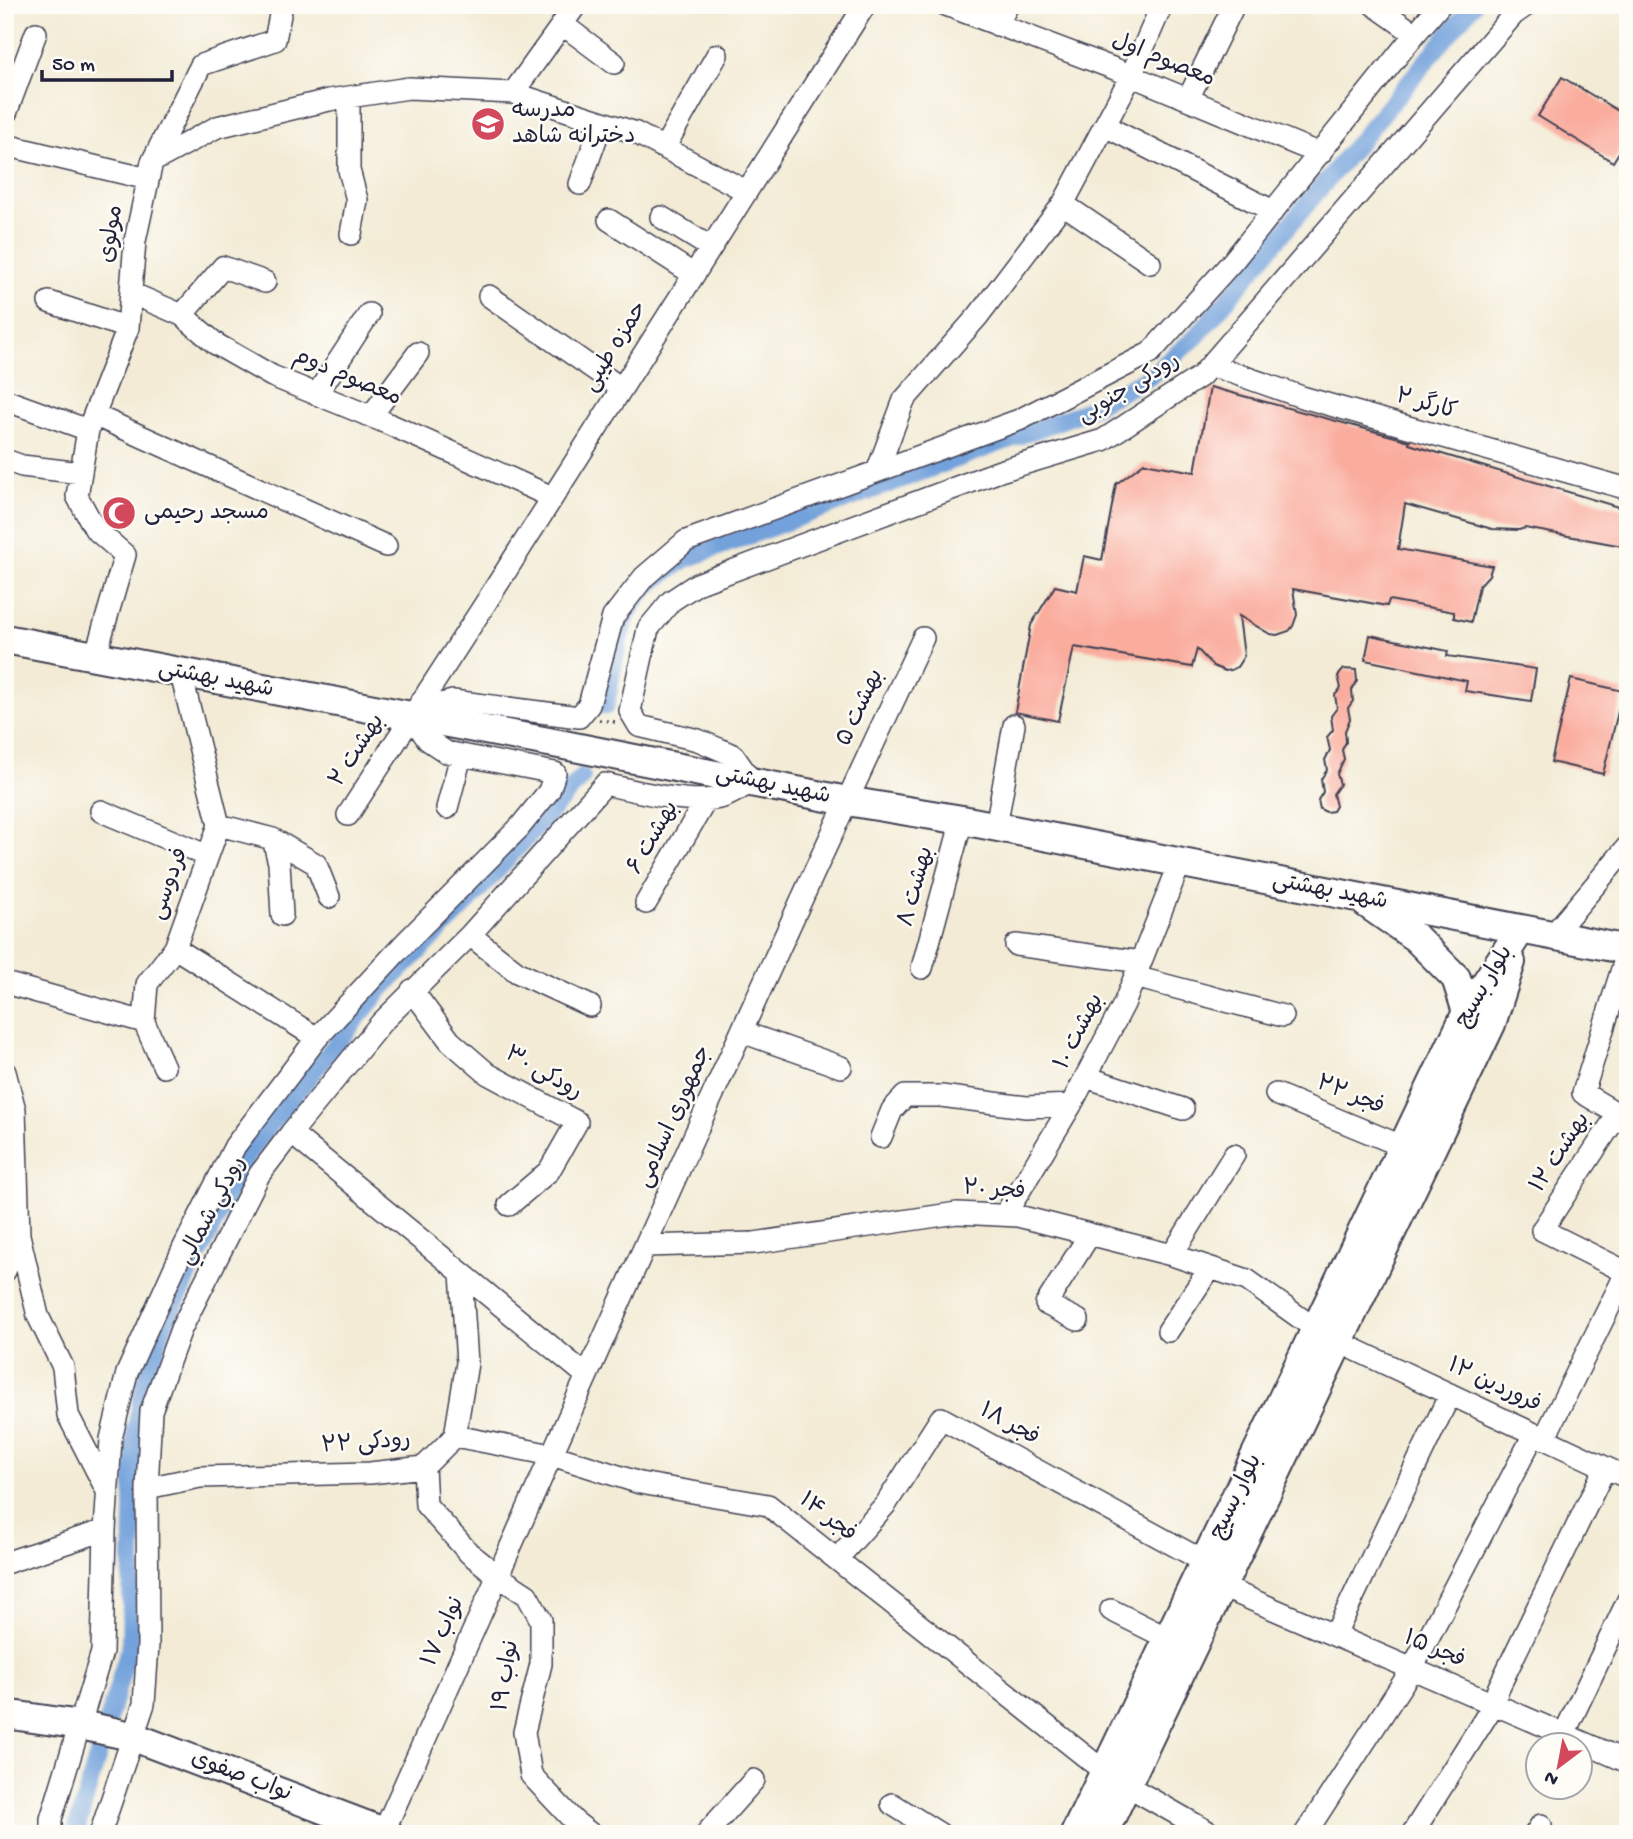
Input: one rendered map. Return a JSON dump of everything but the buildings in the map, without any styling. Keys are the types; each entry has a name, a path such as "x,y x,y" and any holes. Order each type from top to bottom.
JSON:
{"main road":[{"name":"شهید بهشتی","path":"5,639 424,719 711,787 752,782 962,820 1628,950"},
{"path":"1358,897 1416,938 1456,978 1467,1012"},
{"name":"بلوار بسیج","path":"1327,1335 1404,1147 1467,1012 1538,932"},
{"name":"بلوار بسیج","path":"1075,1834 1115,1779 1327,1335 1538,932"},
{"name":"بلوار بسیج","path":"1103,1834 1115,1779 1169,1639 1213,1574"},
{"path":"5,1714 81,1725"},
{"name":"نواب صفوی","path":"81,1725 131,1736 386,1833"}],"street":[{"name":"مولوی","path":"95,657 125,555 95,529 77,496 91,422 128,328 135,241 150,171 201,65 275,40 282,5"},
{"path":"513,93 576,5"},
{"name":"حمزه طیبی","path":"424,719 552,498 865,5"},
{"name":"معصوم اول","path":"946,5 1131,76 1320,154"},
{"path":"997,24 1009,5"},
{"path":"878,470 904,400 978,316 1063,204 1131,76 1163,5"},
{"path":"1188,99 1234,5"},
{"path":"1374,5 1415,34"},
{"name":"رودکی جنوبی","path":"579,717 589,705 613,617 644,577 686,541 1019,420 1150,353 1233,261 1440,5"},
{"name":"رودکی جنوبی","path":"639,726 631,711 648,629 671,601 697,584 1000,471 1103,440 1201,376 1514,14 1527,5"},
{"path":"562,24 614,62"},
{"path":"5,116 36,33"},
{"path":"664,148 717,55"},
{"path":"5,145 150,171 217,127 349,97 410,88 513,93 636,133 746,191"},
{"path":"349,97 349,170 358,200 351,234"},
{"path":"580,184 602,122"},
{"path":"1105,126 1273,211"},
{"path":"1063,204 1150,263"},
{"path":"661,217 710,247"},
{"path":"610,220 693,274"},
{"path":"182,316 223,268 265,282"},
{"name":"معصوم دوم","path":"131,293 182,316 216,344 272,376 371,416 552,498"},
{"path":"489,296 621,388"},
{"path":"49,302 128,328"},
{"path":"317,394 369,314"},
{"path":"371,416 418,353"},
{"name":"کارگر ۲","path":"1211,365 1302,397 1628,489"},
{"path":"5,400 91,422 386,546"},
{"path":"5,460 22,466 81,472"},
{"name":"بهشت ۵","path":"846,801 923,638"},
{"path":"181,674 219,825 273,839 316,864 329,897"},
{"path":"447,808 461,756 436,747 428,740 424,719 436,705 453,701 579,717"},
{"name":"بهشت ۲","path":"348,815 424,719"},
{"path":"996,827 1014,725"},
{"path":"639,726 698,740 733,755 752,782"},
{"name":"رودکي شمالي","path":"51,1834 51,1819 102,1652 105,1530 111,1439 127,1373 183,1249 235,1146 317,1038 405,943 519,828 549,791 555,773 461,756"},
{"name":"رودکي شمالي","path":"100,1834 144,1704 148,1645 147,1489 151,1411 181,1329 259,1175 381,1023 470,935 605,784 665,796 711,787"},
{"name":"بهشت ۶","path":"646,902 711,787"},
{"name":"جمهوری اسلامی","path":"552,1455 846,801"},
{"path":"101,811 208,856"},
{"name":"بهشت ۸","path":"922,968 962,820"},
{"name":"فردوسی","path":"219,825 175,948 317,1038"},
{"path":"273,839 279,863 282,915"},
{"path":"1538,932 1628,846"},
{"name":"بهشت ۱۰","path":"1005,1215 1071,1105 1124,1004 1180,863"},
{"path":"470,935 517,972 590,1006"},
{"path":"1016,946 1138,969 1283,1016"},
{"path":"164,1067 144,1022 147,984 175,948"},
{"name":"بهشت ۱۲","path":"1627,1270 1542,1230 1618,1114 1583,1093 1628,950"},
{"path":"5,983 144,1022"},
{"name":"رودکی ۳۰","path":"412,990 450,1041 488,1074 577,1122 550,1171 509,1205"},
{"path":"742,1032 841,1067"},
{"path":"5,1072 15,1110 19,1235 38,1316 63,1367 68,1415 108,1492"},
{"path":"1086,1077 1183,1109"},
{"name":"فجر ۲۲","path":"1276,1094 1404,1147"},
{"path":"881,1137 892,1110 905,1096 941,1096 1026,1107 1071,1105"},
{"path":"291,1133 587,1376"},
{"path":"1172,1255 1234,1155"},
{"name":"فجر ۲۰","path":"645,1246 754,1243 957,1213 1018,1216 1172,1255 1247,1280 1327,1335"},
{"path":"1078,1320 1046,1304 1090,1234"},
{"path":"5,1271 19,1235"},
{"path":"1168,1331 1210,1268"},
{"path":"1305,1834 1412,1669 1627,1270"},
{"path":"454,1436 467,1363 461,1273"},
{"name":"۱۲ فروردین","path":"1327,1335 1628,1478"},
{"path":"1335,1635 1450,1394"},
{"name":"فجر ۱۸","path":"837,1559 886,1504 941,1418 1213,1574"},
{"name":"رودکی ۲۲","path":"147,1489 200,1477 370,1473 424,1467 454,1436"},
{"name":"فجر ۱۴","path":"454,1436 552,1455 640,1483 768,1505 1115,1779 1212,1834"},
{"name":"نواب ۱۷","path":"386,1833 552,1455"},
{"name":"نواب ۱۹","path":"424,1467 426,1505 469,1553 527,1595 541,1620 541,1664 524,1732 531,1775 574,1821 591,1834"},
{"path":"1412,1834 1494,1704 1498,1689 1605,1468"},
{"path":"5,1563 105,1530"},
{"name":"فجر ۱۵","path":"1213,1574 1335,1635 1555,1730"},
{"path":"1566,1730 1628,1600"},
{"path":"1111,1610 1169,1639"},
{"name":"فجر ۱۵","path":"1594,1747 1628,1762"},
{"path":"706,1834 754,1780"},
{"path":"892,1804 940,1834"}],"path":[{"path":"579,717 639,726"}],"waterway":[{"path":"606,706 617,651 630,611 646,588 686,559 1083,412 1149,377 1196,337 1473,5"},
{"path":"75,1834 130,1645 135,1432 145,1384 164,1326 247,1156 276,1117 382,988 460,911 582,777"}],"place":[{"name":"مدرسه دخترانه شاهد","path":"488,124"},
{"name":"مسجد رحیمی","path":"119,513"}]}
